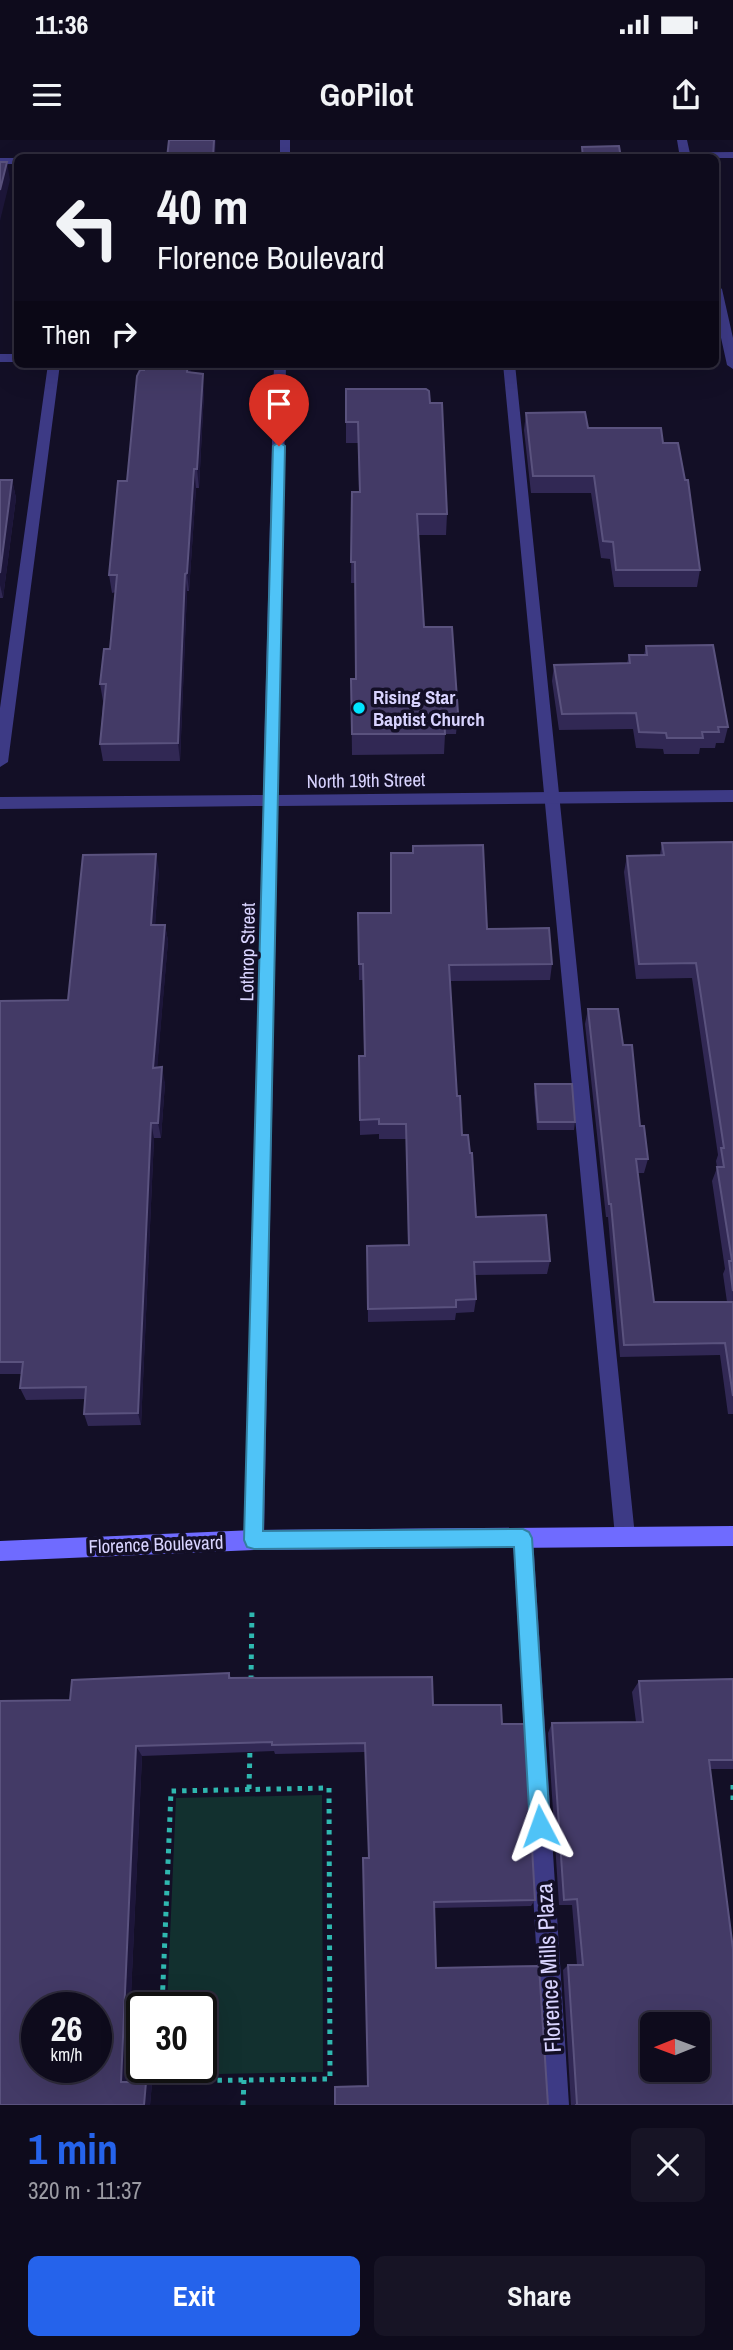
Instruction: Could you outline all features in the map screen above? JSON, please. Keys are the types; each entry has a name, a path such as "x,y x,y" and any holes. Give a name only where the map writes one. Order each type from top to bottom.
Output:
{"street":[{"path":"719,301 733,365"},
{"path":"0,762 53,368"},
{"name":"Lothrop Street","path":"254,1540 280,368"},
{"path":"509,368 625,1536"},
{"name":"North 19th Street","path":"0,803 733,796"},
{"name":"Florence Boulevard","path":"0,1551 254,1540 733,1536"},
{"name":"Florence Mills Plaza","path":"523,1538 556,2105"}],"path":[{"path":"251,1691 252,1608"},
{"path":"249,1789 250,1733"},
{"path":"733,1785 733,1803"},
{"path":"163,1992 171,1791 329,1788 330,2079 217,2080"},
{"path":"243,2105 244,2080"}],"green space":[{"path":"322,1795 323,2072 217,2074 217,1992 168,1992 176,1798"}],"building":[{"path":"169,140 214,140 213,154 167,154"},
{"path":"619,146 620,154 583,154 582,147"},
{"path":"0,162 7,162 0,190"},
{"path":"188,368 187,372 203,374 197,469 194,469 185,574 178,743 100,744 106,684 100,684 104,649 110,649 117,575 109,575 118,481 127,481 137,376 140,370"},
{"path":"346,389 426,389 429,391 430,403 442,403 447,514 417,514 424,627 452,627 458,713 444,714 445,734 352,734 351,679 356,679 355,562 351,562 352,492 360,492 358,422 346,422"},
{"path":"585,412 588,428 661,428 663,443 678,443 685,480 688,480 700,570 616,570 613,542 603,541 594,476 533,476 526,413"},
{"path":"0,480 12,480 0,573"},
{"path":"713,645 728,727 718,727 719,732 702,732 703,738 667,738 666,733 639,732 636,713 562,714 554,665 630,663 629,655 647,655 646,646"},
{"path":"733,842 733,1291 729,1261 732,1261 717,1167 724,1167 721,1148 724,1148 696,963 639,964 627,856 664,855 662,843"},
{"path":"483,845 487,929 549,928 552,964 449,965 462,1135 468,1135 472,1153 476,1217 546,1215 550,1261 474,1262 476,1299 456,1300 456,1307 368,1309 367,1246 409,1245 406,1124 379,1124 379,1119 360,1120 359,1056 365,1056 363,964 359,964 358,913 391,913 391,853 413,853 413,846"},
{"path":"156,854 151,925 165,925 153,1068 162,1067 158,1123 151,1123 138,1413 84,1414 86,1387 20,1388 23,1362 0,1362 0,1001 68,1000 83,855"},
{"path":"588,1009 618,1009 623,1045 632,1045 640,1126 644,1126 648,1159 636,1159 654,1302 733,1302 733,1396 725,1343 624,1345"},
{"path":"535,1084 572,1084 575,1122 538,1122"},
{"path":"229,1673 229,1678 432,1677 433,1705 501,1705 502,1724 525,1724 535,1900 434,1902 436,1968 539,1966 548,2105 335,2105 335,2087 368,2086 363,1858 369,1858 365,1743 272,1745 272,1742 136,1746 121,2082 146,2083 144,2105 0,2105 0,1701 70,1700 72,1680"},
{"path":"733,1679 733,1760 709,1760 733,1949 733,2105 576,2105 568,1965 583,1965 577,1899 564,1900 552,1723 643,1722 639,1681"}],"place":[{"name":"Rising Star Baptist Church","path":"359,708"}],"route":[{"path":"279,446 254,1540 523,1538 540,1826"}]}
